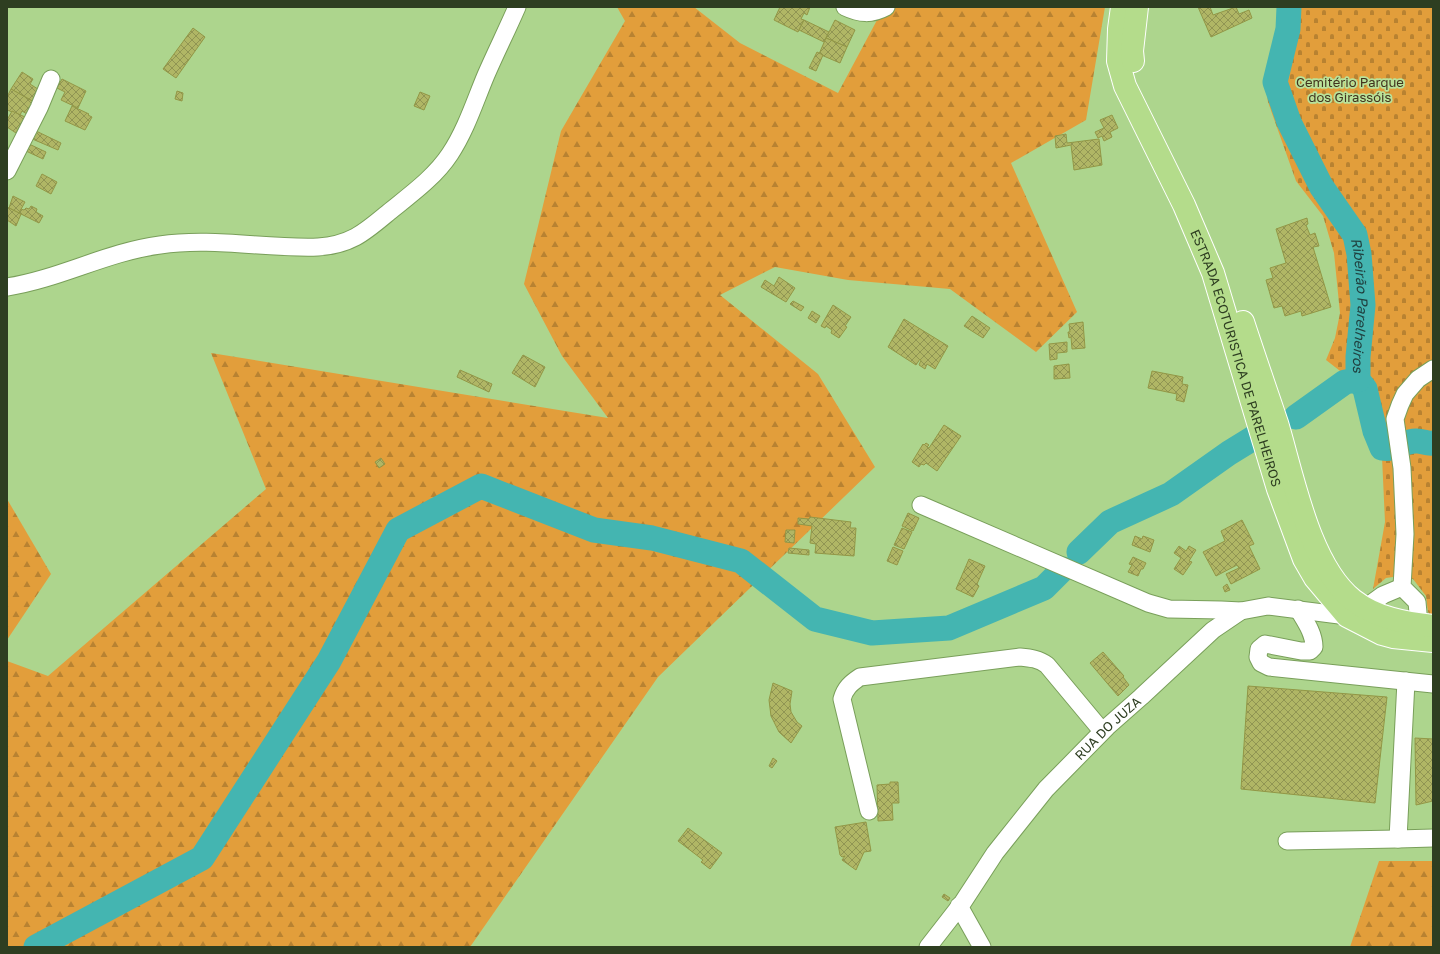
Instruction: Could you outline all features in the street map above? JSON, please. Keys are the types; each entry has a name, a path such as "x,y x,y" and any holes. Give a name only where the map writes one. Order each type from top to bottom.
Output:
{"main road":[{"name":"ESTRADA ECOTURISTICA DE PARELHEIROS","path":"1122,7 1118,29 1118,61 1125,86 1184,205 1212,273 1278,489 1304,559 1315,578 1356,612 1396,620 1426,633"},
{"name":"ESTRADA ECOTURISTICA DE PARELHEIROS","path":"1137,7 1132,51 1134,71 1207,226 1228,280 1277,423 1302,510 1313,541 1341,588 1353,599 1356,612"}],"street":[{"path":"7,287 44,278 109,256 161,244 206,242 318,247 348,242 362,234 399,204 439,168 450,154 467,121 493,58 517,7"},
{"path":"845,7 855,12 866,13 877,12 886,7"},
{"path":"7,171 39,108 51,79"},
{"path":"1426,633 1417,602 1402,587 1405,534 1402,468 1395,419 1405,394 1418,379 1433,369"},
{"path":"921,504 1148,603 1169,608 1241,612"},
{"path":"1356,612 1383,595 1402,587"},
{"name":"RUA DO JUZA","path":"928,947 959,906 991,858 1020,820 1054,781 1102,731 1213,630 1241,612 1268,606 1356,612"},
{"path":"1298,609 1310,630 1314,641 1314,647 1310,651 1301,651 1265,644 1259,649 1258,657 1261,663 1268,667 1433,684"},
{"path":"869,811 842,699 844,691 851,683 860,677 1020,657 1040,660 1047,665 1102,731"},
{"path":"1398,839 1406,681"},
{"path":"1287,842 1433,838"},
{"path":"959,906 982,947"}],"green space":[{"path":"617,7 694,7 740,43 838,93 884,7 1105,7 1086,120 1011,163 1077,312 1036,352 950,289 848,280 775,267 720,295 818,374 875,467 658,677 470,947 7,947 7,661 48,676 266,489 211,353 608,418 562,356 524,284 561,131 625,21"},
{"name":"Cemitério Parque dos Girassóis","path":"1277,7 1433,7 1433,615 1430,615 1428,612 1426,596 1413,579 1400,576 1386,578 1373,589 1385,522 1382,457 1380,453 1372,446 1369,439 1365,425 1363,406 1353,381 1326,360 1335,338 1340,313 1334,253 1323,216 1296,181 1268,102 1265,75 1280,41"},
{"path":"7,499 51,574 7,640"},
{"path":"1379,861 1433,861 1433,947 1350,947"}],"building":[{"path":"780,7 810,7 807,15 804,13 801,19 804,20 798,32 774,20"},
{"path":"1198,7 1210,7 1213,15 1236,7 1239,14 1249,10 1252,18 1211,37"},
{"path":"804,20 829,32 824,42 799,30"},
{"path":"835,20 855,30 847,47 826,38"},
{"path":"193,28 205,37 176,78 163,69"},
{"path":"826,38 847,47 840,63 819,54"},
{"path":"817,52 823,55 816,71 809,68"},
{"path":"22,72 33,79 30,84 41,91 34,102 11,89"},
{"path":"62,79 86,91 78,108 61,100 65,92 57,88"},
{"path":"11,89 34,102 27,114 22,111 20,115 7,110 7,97"},
{"path":"177,91 183,93 182,101 175,99"},
{"path":"420,92 430,96 424,110 414,106"},
{"path":"72,106 92,117 85,130 65,121"},
{"path":"12,111 25,117 16,133 7,127 7,120"},
{"path":"1112,115 1118,128 1110,132 1112,137 1104,141 1102,136 1098,138 1095,132 1104,128 1100,120"},
{"path":"34,130 61,143 58,150 30,138"},
{"path":"1066,134 1067,143 1099,139 1102,165 1074,170 1071,145 1056,148 1055,136"},
{"path":"29,144 46,152 43,159 26,151"},
{"path":"42,174 57,182 51,194 36,186"},
{"path":"13,196 25,202 19,213 9,208"},
{"path":"31,206 37,209 36,212 43,216 39,223 19,213 21,209 29,209"},
{"path":"7,207 21,214 16,226 7,220"},
{"path":"1307,218 1308,224 1306,225 1310,235 1315,233 1319,246 1313,247 1331,307 1302,316 1301,311 1285,316 1282,306 1274,308 1266,280 1273,278 1270,268 1286,263 1276,229"},
{"path":"779,277 795,288 786,302 761,287 765,280 774,286"},
{"path":"793,301 804,307 801,311 790,304"},
{"path":"833,305 851,317 845,326 847,327 839,338 831,333 832,330 826,326 825,328 821,326"},
{"path":"812,311 820,316 816,323 808,318"},
{"path":"972,316 990,328 983,338 964,326"},
{"path":"904,319 948,346 935,369 927,364 925,369 919,365 920,359 916,365 888,347"},
{"path":"1083,322 1085,348 1072,349 1071,337 1069,338 1068,332 1070,332 1069,324"},
{"path":"1067,342 1067,352 1057,353 1057,359 1050,360 1049,344"},
{"path":"523,355 545,367 535,387 512,373"},
{"path":"1069,364 1070,378 1054,379 1054,366"},
{"path":"460,370 492,384 489,392 457,377"},
{"path":"1152,371 1183,377 1182,384 1188,385 1184,402 1176,400 1177,394 1148,388"},
{"path":"944,425 961,436 937,471 926,463 924,465 921,464 919,467 912,462 923,444 924,445 926,443 929,445 927,447 929,448"},
{"path":"381,458 385,464 379,468 375,462"},
{"path":"908,513 919,518 913,531 902,526"},
{"path":"810,517 851,522 850,528 856,528 854,556 815,553 816,544 810,543 812,526 798,524 798,518 809,519"},
{"path":"1242,520 1254,544 1249,546 1260,569 1231,584 1226,574 1239,568 1237,565 1216,576 1203,552 1225,541 1221,531"},
{"path":"902,528 912,532 904,549 894,545"},
{"path":"786,530 795,530 794,543 785,542"},
{"path":"1135,536 1142,539 1143,536 1154,540 1150,552 1132,545"},
{"path":"1179,546 1186,551 1189,546 1196,550 1189,561 1192,562 1183,575 1174,569 1181,558 1174,553"},
{"path":"893,547 903,551 897,565 887,561"},
{"path":"789,548 809,550 809,555 788,553"},
{"path":"1133,557 1146,563 1138,576 1128,572 1132,565 1129,564"},
{"path":"969,559 985,566 977,584 979,586 973,597 956,589"},
{"path":"1227,584 1230,590 1225,592 1223,587"},
{"path":"1103,652 1124,676 1123,677 1129,685 1118,696 1090,663"},
{"path":"773,683 792,691 790,704 791,712 797,722 802,726 791,743 779,732 771,716 769,700"},
{"path":"1248,686 1387,697 1375,803 1241,789"},
{"path":"1415,738 1433,739 1433,801 1416,805"},
{"path":"773,758 777,761 772,768 769,766"},
{"path":"890,782 898,782 899,803 892,803 893,820 878,821 877,785 890,784"},
{"path":"866,822 871,851 864,852 856,870 842,860 845,856 842,857 840,855 835,827"},
{"path":"688,828 722,853 710,869 701,862 703,860 678,841"},
{"path":"944,894 950,898 948,901 942,897"}],"waterway":[{"name":"Ribeirão Parelheiros","path":"1289,7 1288,29 1275,82 1289,122 1321,186 1355,235 1359,254 1363,305 1358,357 1358,380 1365,389 1375,431 1382,448 1392,448 1412,441 1433,443"},
{"path":"1296,417 1345,382 1358,380"},
{"path":"1079,552 1110,522 1171,494 1229,453 1255,437"},
{"path":"36,947 202,858 329,661 398,530 481,486 594,530 652,538 741,561 815,619 872,633 949,628 1044,588 1063,569"}]}
